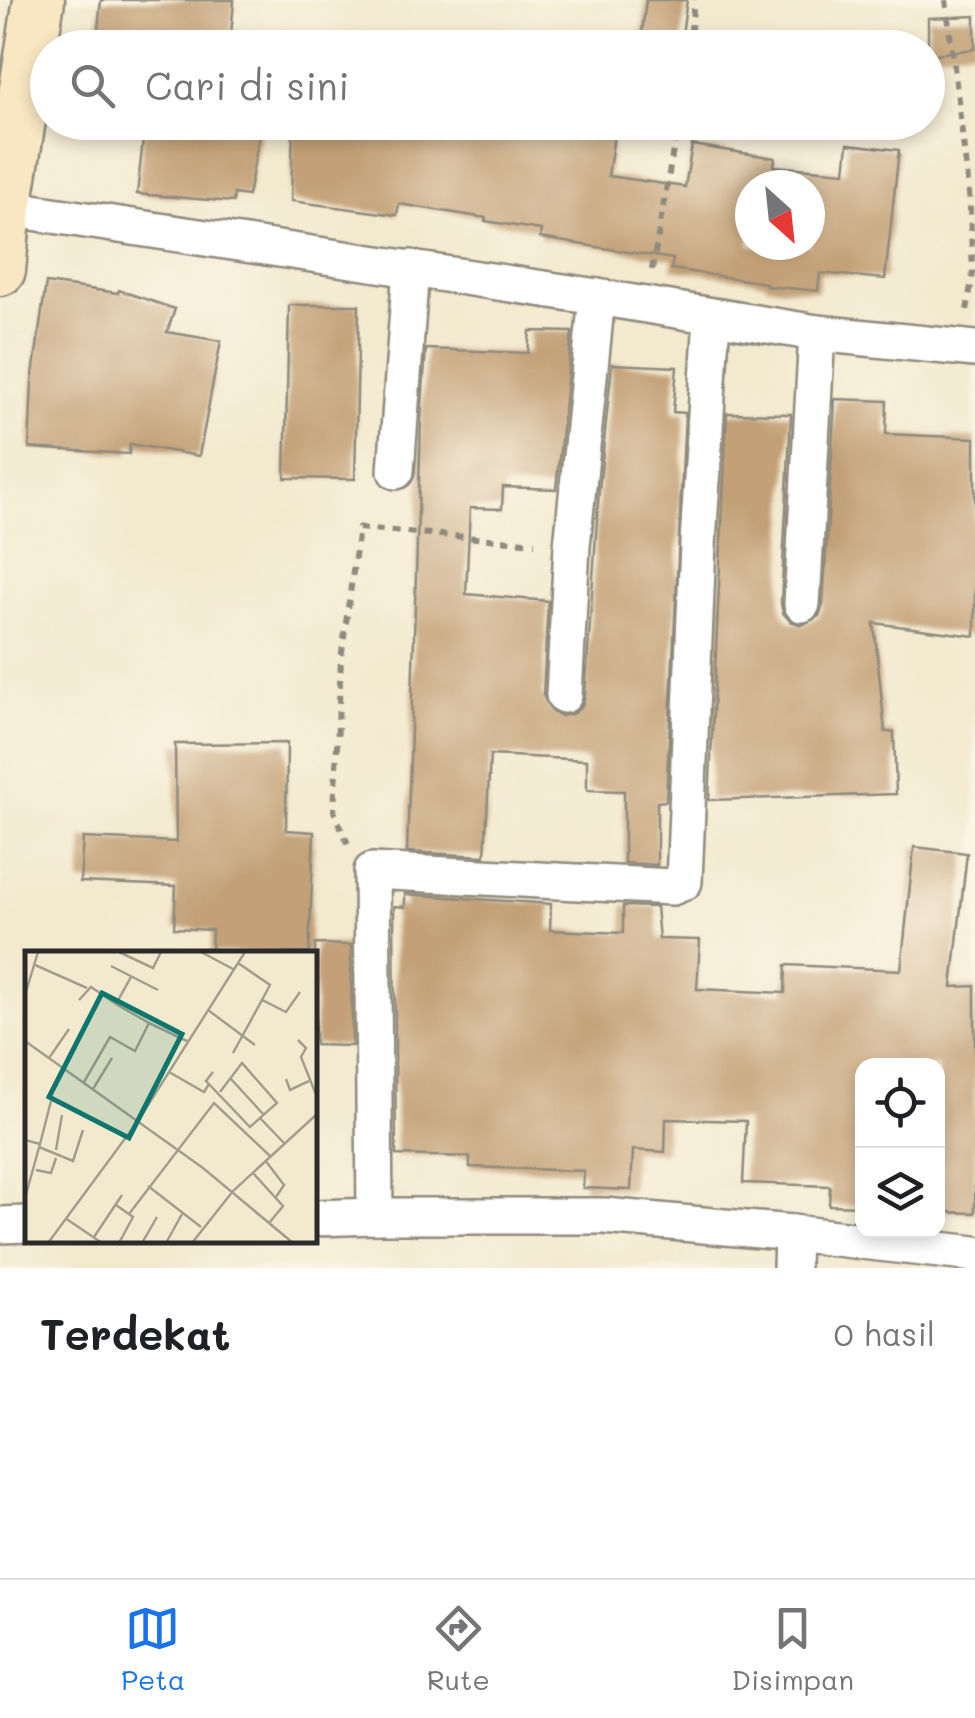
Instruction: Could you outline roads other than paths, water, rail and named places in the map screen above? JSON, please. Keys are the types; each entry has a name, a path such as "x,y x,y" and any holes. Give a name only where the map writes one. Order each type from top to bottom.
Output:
{"street":[{"path":"35,30 40,0"},
{"path":"0,270 3,207 30,56"},
{"path":"3,207 817,334 968,348"},
{"path":"396,471 411,268"},
{"path":"564,695 572,546 597,297"},
{"path":"376,1216 372,870 672,887 684,882 712,318"},
{"path":"802,604 817,334"},
{"path":"318,1218 604,1216 792,1232 975,1254"},
{"path":"0,1225 25,1224"},
{"path":"791,1268 792,1232"}]}
